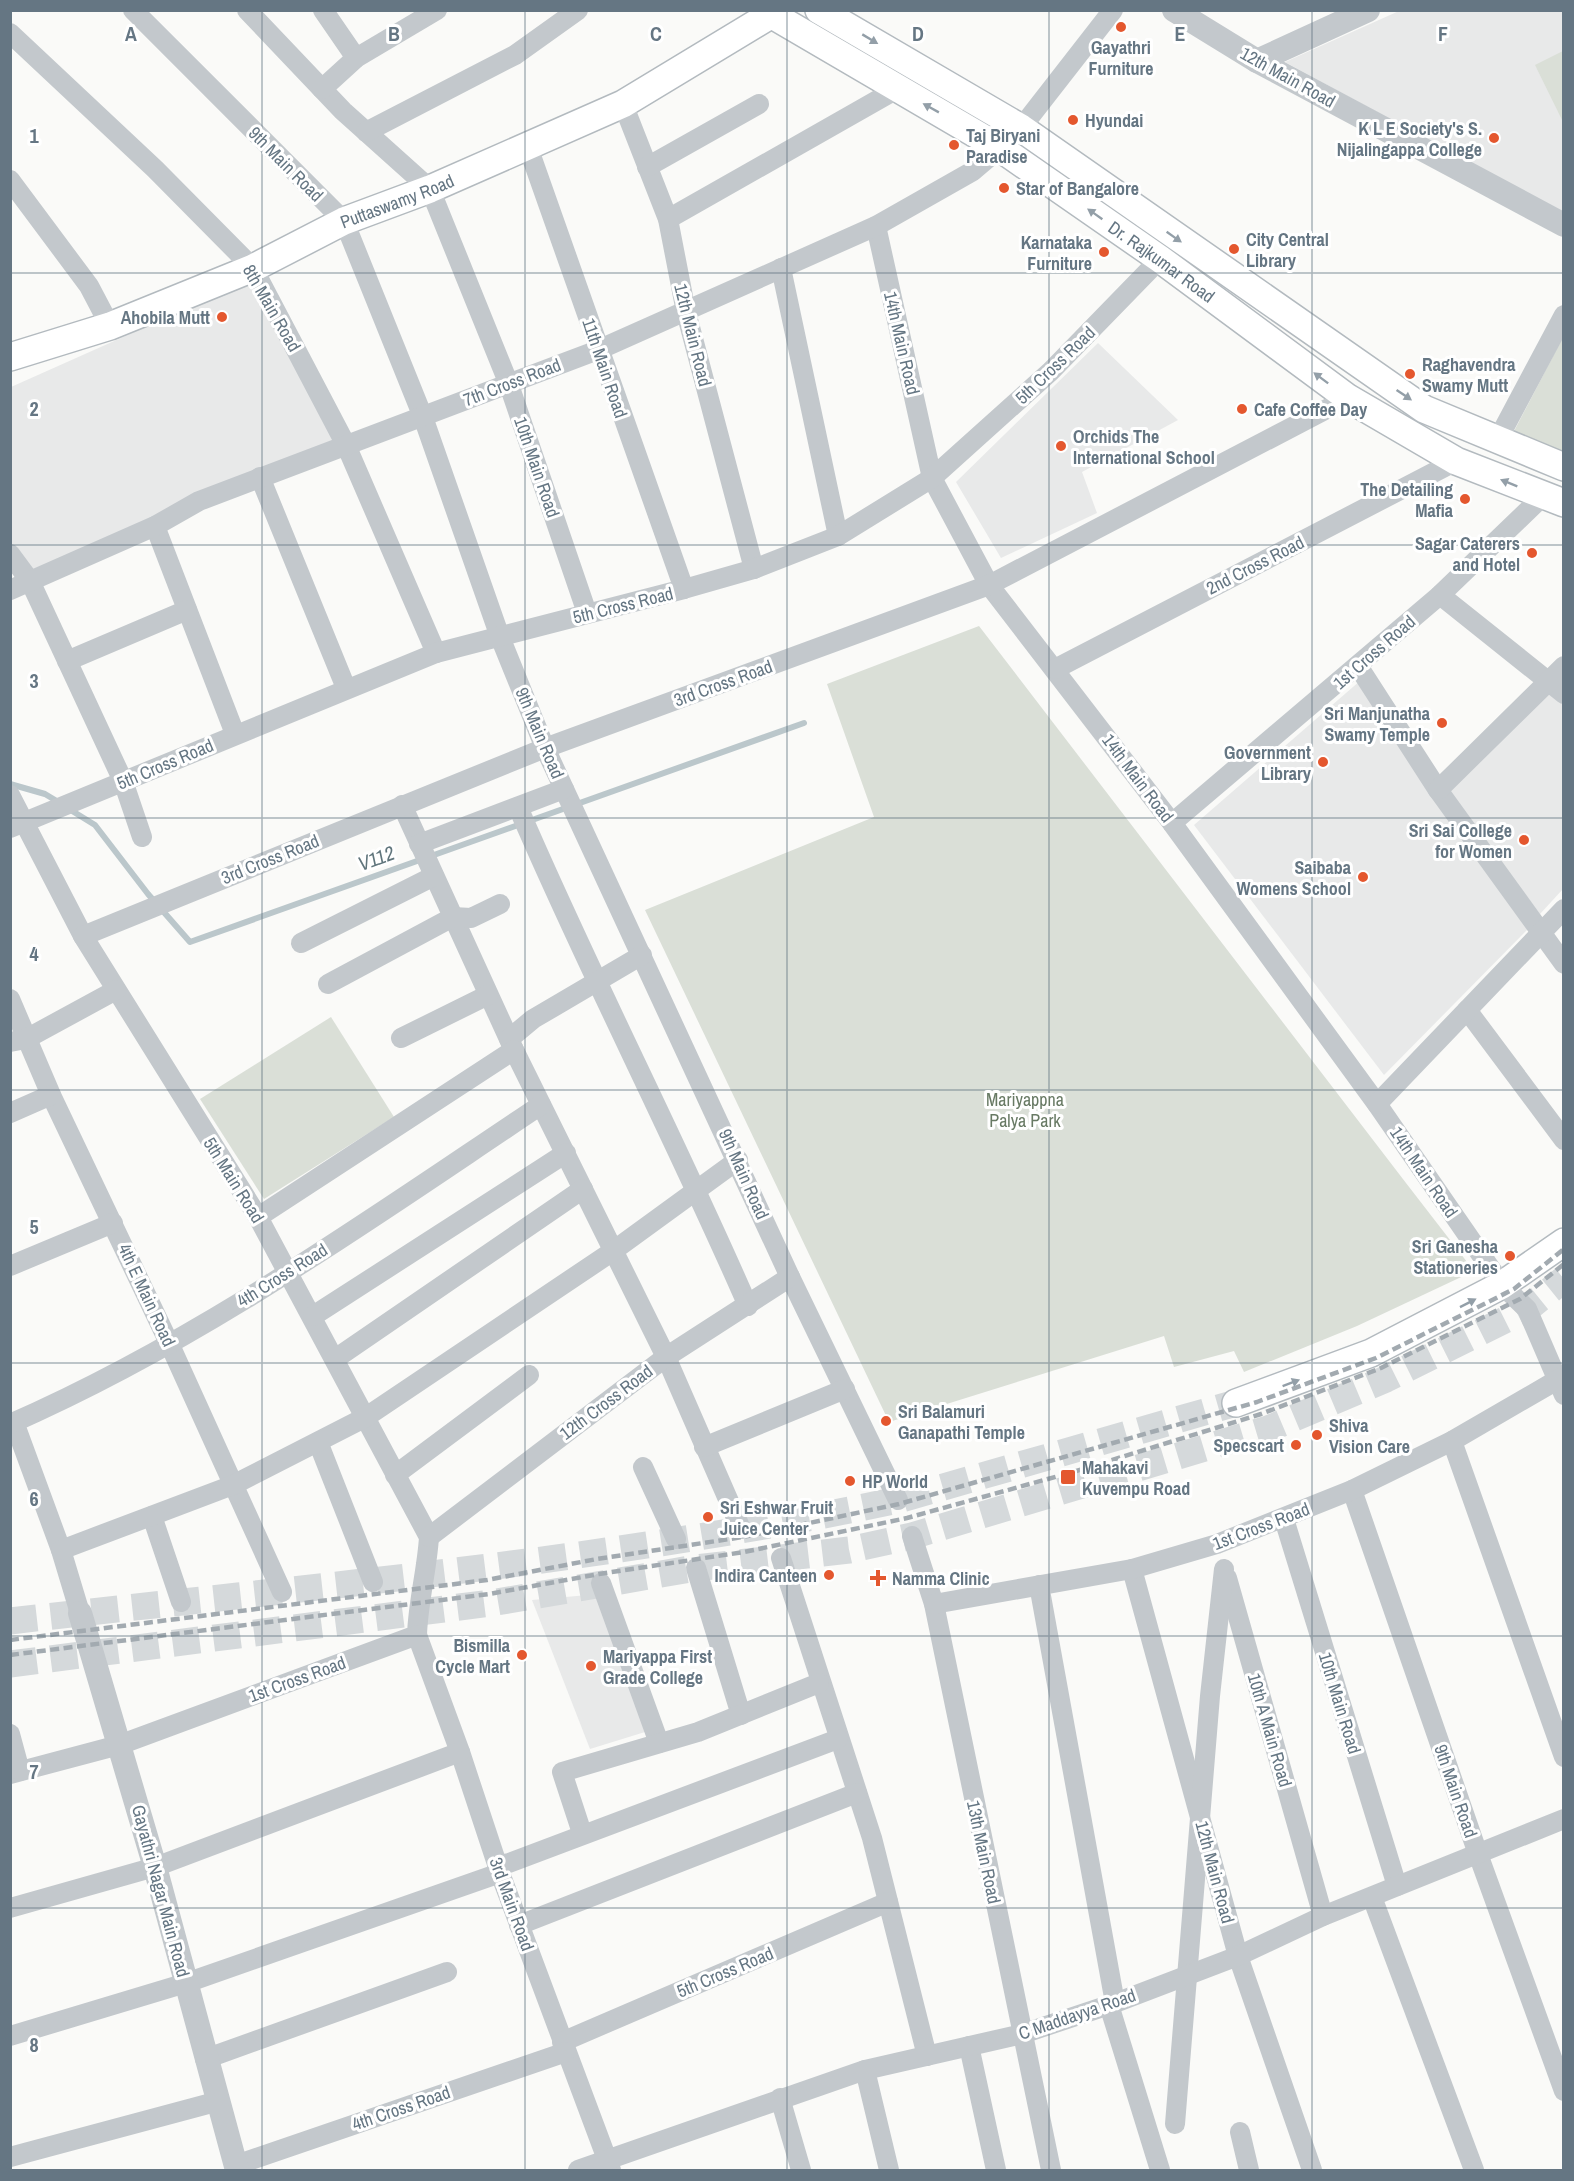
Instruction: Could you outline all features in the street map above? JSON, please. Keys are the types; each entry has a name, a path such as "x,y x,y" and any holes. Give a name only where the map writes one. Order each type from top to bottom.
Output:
{"main road":[{"name":"Puttaswamy Road","path":"12,355 110,326 253,268 344,221 430,189 623,104 768,12"},
{"name":"Dr. Rajkumar Road","path":"768,12 1000,148 1160,259 1348,398 1456,461 1553,500"},
{"name":"Dr. Rajkumar Road","path":"825,12 1021,128 1424,409 1563,467"},
{"path":"1236,1403 1371,1353 1502,1286 1563,1242"}],"street":[{"name":"9th Main Road","path":"133,10 344,221 423,417 500,638 545,748 738,1160 790,1278 898,1500"},
{"path":"247,10 366,132 430,189"},
{"path":"323,10 356,58"},
{"path":"322,88 356,58 437,10"},
{"path":"366,132 514,55 578,10"},
{"path":"1000,148 1021,128 1113,10"},
{"name":"12th Main Road","path":"1174,10 1257,61 1563,225"},
{"path":"1257,61 1368,10"},
{"name":"8th Main Road","path":"11,33 155,169 253,268 346,445 436,653"},
{"path":"668,219 897,89"},
{"name":"12th Main Road","path":"623,104 668,219 686,312 754,569"},
{"path":"647,167 759,104"},
{"name":"11th Main Road","path":"528,147 684,590"},
{"name":"7th Cross Road","path":"10,590 155,526 199,501 423,417 508,382 598,350 686,312 876,226 974,171 1000,148"},
{"path":"10,180 89,286 110,326"},
{"name":"10th Main Road","path":"430,189 508,382 587,613"},
{"name":"14th Main Road","path":"876,226 932,478 989,585 1172,822 1377,1104 1502,1286 1527,1309 1562,1383"},
{"name":"5th Cross Road","path":"19,826 235,734 436,653 684,590 754,569 838,536 932,478 1051,371 1160,259"},
{"path":"781,268 838,536"},
{"path":"1498,439 1563,315"},
{"name":"3rd Cross Road","path":"83,936 545,748 989,585 1348,398"},
{"name":"2nd Cross Road","path":"1055,669 1456,461"},
{"path":"260,477 346,688"},
{"name":"1st Cross Road","path":"1172,822 1553,500"},
{"path":"155,526 235,734"},
{"path":"10,554 30,581 123,781 142,837"},
{"path":"1440,595 1556,688"},
{"path":"67,661 187,610"},
{"path":"1358,666 1438,790 1563,964"},
{"path":"1438,790 1556,688 1563,666"},
{"name":"5th Main Road","path":"10,795 19,826 83,936 258,1217 313,1316 394,1475 429,1536"},
{"path":"301,943 426,859 523,817 569,800"},
{"path":"402,805 511,1045 666,1357 741,1529"},
{"path":"523,817 597,982 698,1190 748,1306"},
{"path":"327,984 453,917 471,918 500,904"},
{"path":"1377,1104 1563,909"},
{"path":"258,1217 511,1045 533,1018 642,955"},
{"path":"18,1041 116,990"},
{"path":"401,1038 488,995"},
{"name":"4th E Main Road","path":"10,999 18,1041 51,1095 113,1223 282,1592"},
{"path":"1467,1010 1563,1140"},
{"path":"10,1113 51,1095"},
{"name":"4th Cross Road","path":"13,1423 170,1345 288,1272 542,1105"},
{"path":"313,1316 566,1153"},
{"path":"61,1550 233,1485 366,1417 613,1251 738,1160"},
{"path":"335,1359 583,1189"},
{"path":"10,1266 113,1223"},
{"name":"12th Cross Road","path":"429,1536 666,1357 790,1278"},
{"path":"394,1475 529,1375"},
{"name":"1st Cross Road","path":"933,1604 1132,1569 1217,1544 1352,1490 1562,1383"},
{"path":"704,1447 845,1389"},
{"path":"13,1423 61,1550 80,1613"},
{"path":"1452,1441 1563,1757"},
{"path":"318,1442 373,1582"},
{"path":"643,1467 676,1539"},
{"name":"9th Main Road","path":"1352,1490 1563,2091"},
{"path":"152,1516 181,1602"},
{"name":"10th Main Road","path":"1284,1519 1397,1886"},
{"path":"417,1635 429,1536"},
{"name":"13th Main Road","path":"912,1536 933,1604 1051,2170"},
{"name":"10th A Main Road","path":"1217,1544 1323,1916"},
{"path":"781,1558 819,1683 857,1793 888,1902 927,2056"},
{"path":"696,1568 741,1714"},
{"name":"12th Main Road","path":"1132,1569 1238,1956 1312,2170"},
{"path":"1175,2124 1200,1818 1224,1569"},
{"path":"601,1582 659,1743"},
{"path":"1039,1585 1112,2004 1160,2170"},
{"name":"Gayathri Nagar Main Road","path":"80,1613 155,1867 236,2168"},
{"name":"1st Cross Road","path":"15,1773 119,1745 417,1635"},
{"name":"3rd Main Road","path":"417,1635 519,1925 609,2165"},
{"path":"582,1833 562,1772 659,1743 819,1683"},
{"path":"10,1734 15,1773"},
{"path":"10,2036 186,1983 499,1869 582,1833 838,1739"},
{"path":"10,1908 155,1867 460,1752"},
{"path":"519,1925 857,1793"},
{"name":"C Maddayya Road","path":"578,2170 609,2165 780,2098 865,2070 1022,2034 1112,2004 1188,1973 1238,1956 1323,1916 1563,1819"},
{"path":"1372,1897 1474,2170"},
{"name":"5th Cross Road","path":"564,2047 888,1902"},
{"path":"205,2059 447,1972"},
{"path":"969,2046 996,2170"},
{"name":"4th Cross Road","path":"236,2168 564,2047"},
{"path":"865,2070 889,2170"},
{"path":"780,2098 801,2170"},
{"path":"10,2157 219,2101"},
{"path":"1240,2132 1249,2170"}],"shaded area":[{"name":"K L E Society's S. Nijalingappa College","path":"1399,11 1563,11 1563,213 1285,62"},
{"path":"251,280 336,443 33,576 11,546 11,387"},
{"name":"Orchids The International School","path":"1098,343 1178,420 1082,472 1097,513 1001,558 956,482"},
{"name":"Saibaba Womens School","path":"1361,680 1528,929 1384,1075 1194,825"},
{"name":"Sri Sai College for Women","path":"1550,688 1563,700 1563,889 1540,914 1447,791"},
{"name":"Mariyappa First Grade College","path":"599,1594 645,1732 590,1749 532,1600"}],"green space":[{"path":"1563,51 1563,122 1535,65"},
{"path":"1563,337 1563,457 1512,435"},
{"name":"Mariyappna Palya Park","path":"979,626 1474,1271 1357,1326 1244,1372 1234,1351 1174,1367 1164,1336 889,1422 645,910 874,817 827,684"},
{"path":"331,1017 394,1117 264,1199 200,1099"}],"waterway":[{"name":"V112","path":"69,809 95,825 148,894 190,942 804,723"},
{"name":"V112","path":"10,784 45,794 60,803"}],"tunnel":[{"path":"10,1664 491,1603 696,1568 849,1550 912,1536 1268,1429 1386,1379 1527,1309 1564,1279"},
{"path":"10,1621 567,1557 788,1522 898,1500 1236,1403"}],"railway":[{"path":"10,1640 487,1580 597,1559 743,1537 899,1504 1257,1402 1376,1358 1514,1289 1564,1249"},
{"path":"10,1655 489,1594 599,1574 744,1552 907,1518 1073,1472 1261,1414 1381,1368 1520,1299 1564,1264"}],"place":[{"name":"Gayathri Furniture","path":"1121,27"},
{"name":"Hyundai","path":"1073,120"},
{"name":"K L E Society's S. Nijalingappa College","path":"1494,138"},
{"name":"Taj Biryani Paradise","path":"954,145"},
{"name":"Star of Bangalore","path":"1004,188"},
{"name":"City Central Library","path":"1234,249"},
{"name":"Karnataka Furniture","path":"1104,252"},
{"name":"Ahobila Mutt","path":"222,317"},
{"name":"Raghavendra Swamy Mutt","path":"1410,374"},
{"name":"Cafe Coffee Day","path":"1242,409"},
{"name":"Orchids The International School","path":"1061,446"},
{"name":"The Detailing Mafia","path":"1465,499"},
{"name":"Sagar Caterers and Hotel","path":"1532,553"},
{"name":"Sri Manjunatha Swamy Temple","path":"1442,723"},
{"name":"Government Library","path":"1323,762"},
{"name":"Sri Sai College for Women","path":"1524,840"},
{"name":"Saibaba Womens School","path":"1363,877"},
{"name":"Sri Ganesha Stationeries","path":"1510,1256"},
{"name":"Sri Balamuri Ganapathi Temple","path":"886,1421"},
{"name":"Shiva Vision Care","path":"1317,1435"},
{"name":"Specscart","path":"1296,1445"},
{"name":"Mahakavi Kuvempu Road","path":"1068,1477"},
{"name":"HP World","path":"850,1481"},
{"name":"Sri Eshwar Fruit Juice Center","path":"708,1517"},
{"name":"Indira Canteen","path":"829,1575"},
{"name":"Namma Clinic","path":"878,1578"},
{"name":"Bismilla Cycle Mart","path":"522,1655"},
{"name":"Mariyappa First Grade College","path":"591,1666"}]}
